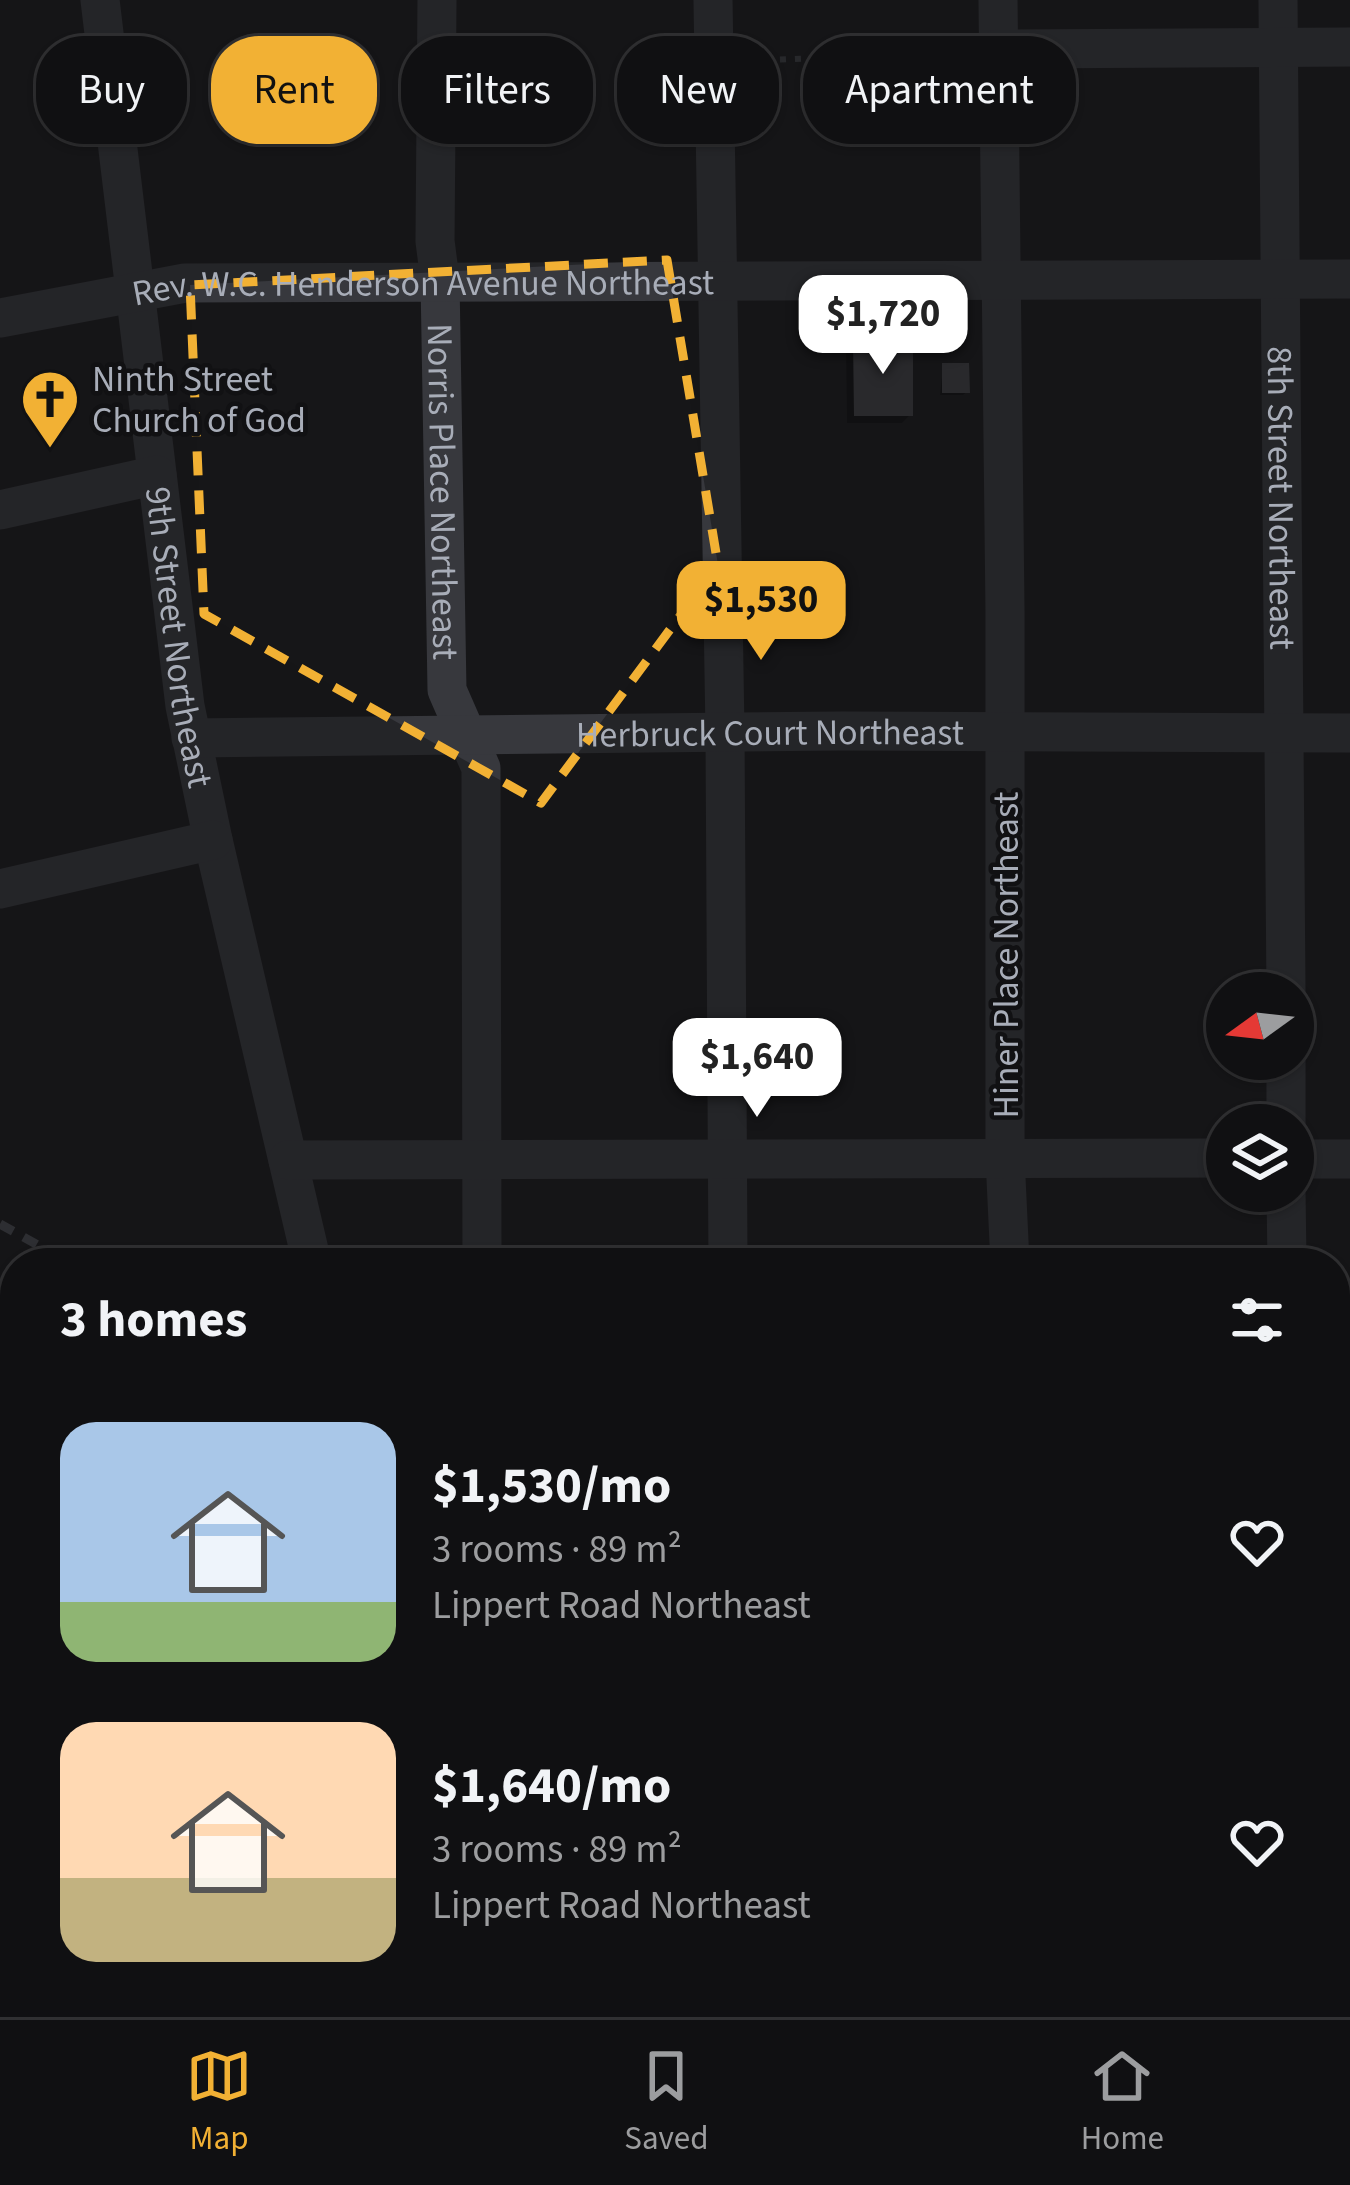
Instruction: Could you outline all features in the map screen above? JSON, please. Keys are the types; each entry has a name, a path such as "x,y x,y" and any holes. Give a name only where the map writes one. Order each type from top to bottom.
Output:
{"street":[{"name":"9th Street Northeast","path":"100,0 191,738 309,1248"},
{"name":"Norris Place Northeast","path":"437,0 435,241 440,280 446,690 481,768 482,1248"},
{"path":"712,0 713,36"},
{"name":"Hiner Place Northeast","path":"998,0 998,36"},
{"name":"8th Street Northeast","path":"1278,0 1286,972"},
{"path":"1076,48 1350,47"},
{"path":"714,144 728,1248"},
{"name":"Hiner Place Northeast","path":"1000,144 1009,1248"},
{"name":"Rev. W.C. Henderson Avenue Northeast","path":"0,318 184,283 1350,278"},
{"path":"0,510 157,475"},
{"name":"Herbruck Court Northeast","path":"191,738 725,732 1350,733"},
{"path":"0,889 212,840"},
{"path":"288,1160 1206,1158"},
{"path":"1314,1159 1350,1159"},
{"path":"1286,1212 1287,1248"}],"highlighted area":[{"path":"667,260 718,565 541,803 204,614 190,285"}],"building":[{"path":"853,339 913,339 913,416 854,416"},
{"path":"942,363 969,363 970,393 942,393"}],"railway":[{"path":"0,1224 43,1248"}],"place":[{"name":"Ninth Street Church of God","path":"50,450"}]}
